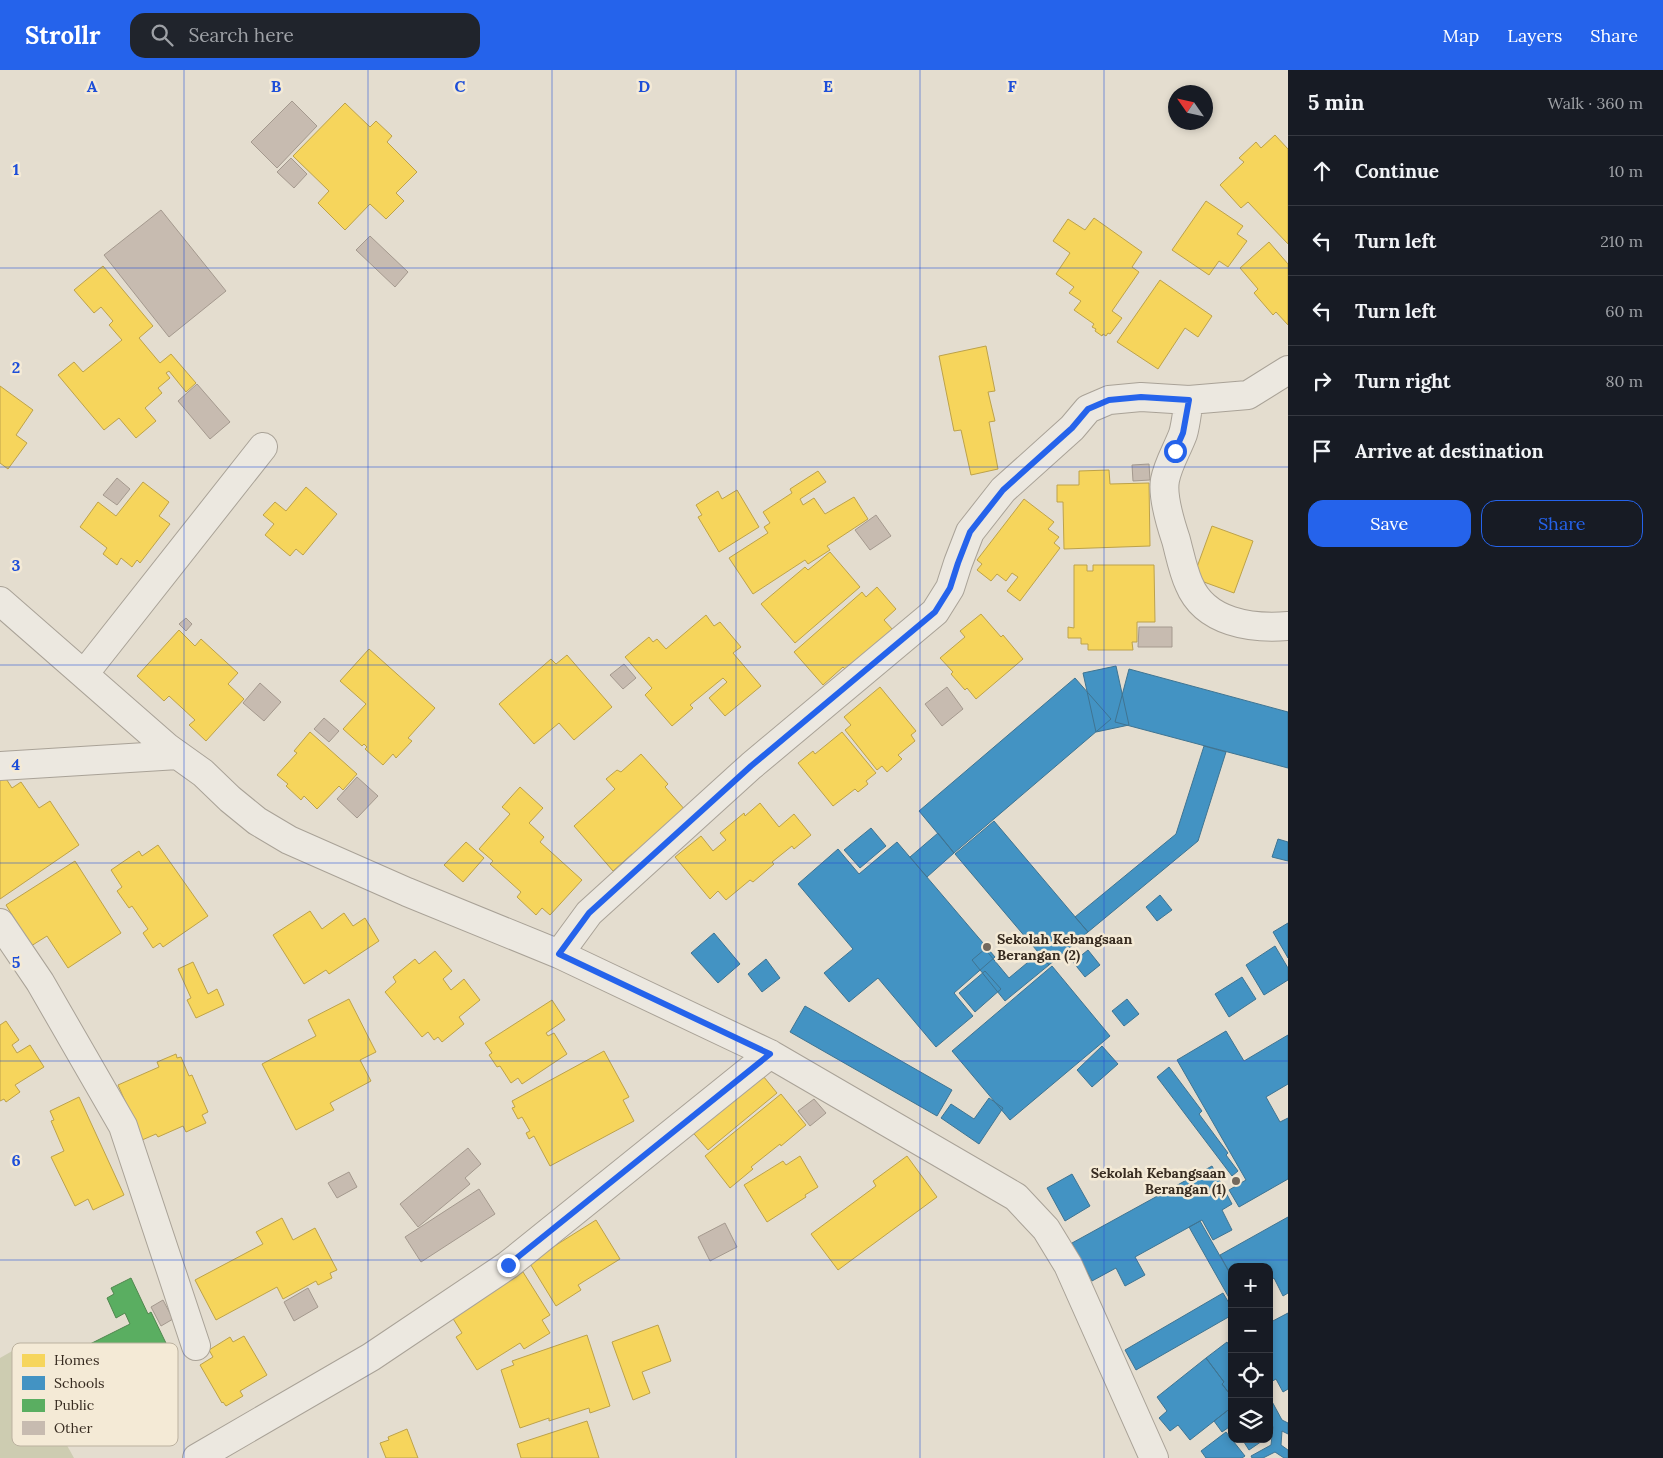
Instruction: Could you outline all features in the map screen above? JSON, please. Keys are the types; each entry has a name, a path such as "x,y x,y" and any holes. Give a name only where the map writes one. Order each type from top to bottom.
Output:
{"street":[{"path":"559,954 596,906 751,766 935,612 950,588 970,532 1003,490 1072,428 1088,409 1109,400 1141,397 1189,400 1248,395 1288,370"},
{"path":"1189,400 1183,433 1164,482 1168,516 1189,586 1202,604 1222,618 1246,625 1288,626"},
{"path":"84,674 263,446"},
{"path":"0,601 178,755 203,773 230,799 258,821 289,840 407,892 559,954 770,1054 1016,1197 1046,1229 1068,1265 1154,1458"},
{"path":"0,766 178,755"},
{"path":"0,923 40,982 124,1126 196,1346"},
{"path":"197,1458 371,1357 508,1265 770,1054"}],"green space":[{"path":"12,1351 12,1446 67,1446 74,1458 0,1458 0,1358"}],"building: Homes":[{"path":"345,103 370,127 376,121 392,136 387,142 417,172 396,193 404,201 386,219 370,204 345,230 318,203 329,191 293,156"},
{"path":"1275,135 1288,149 1288,244 1248,202 1241,208 1220,185 1244,162 1239,158 1256,142 1261,148"},
{"path":"1206,201 1243,226 1237,234 1247,241 1228,267 1219,261 1209,275 1172,250"},
{"path":"1094,218 1142,252 1132,267 1139,272 1112,311 1122,318 1110,334 1108,333 1106,336 1103,334 1102,336 1095,331 1096,329 1092,327 1094,324 1074,310 1081,301 1069,293 1074,287 1056,274 1070,253 1053,241 1068,219 1085,230"},
{"path":"1269,242 1288,264 1288,325 1276,312 1273,315 1254,293 1258,289 1240,268"},
{"path":"103,266 153,326 139,338 160,363 171,354 196,383 186,392 169,371 166,373 170,378 158,388 162,393 145,408 156,421 136,438 119,418 104,430 58,375 74,362 83,372 122,340 109,325 113,321 101,307 94,313 74,290"},
{"path":"1160,280 1212,316 1198,337 1185,328 1158,369 1117,342"},
{"path":"986,346 995,391 988,392 995,421 989,422 998,469 971,475 961,430 954,431 939,356"},
{"path":"0,386 33,410 16,435 27,443 8,469 0,463"},
{"path":"1109,470 1110,484 1149,483 1150,546 1064,549 1063,502 1057,502 1057,485 1079,485 1079,471"},
{"path":"818,471 826,482 800,499 803,505 814,498 825,514 854,497 868,519 827,546 830,550 808,564 805,560 753,594 729,558 768,533 764,527 770,523 763,512 792,493 790,489"},
{"path":"143,482 169,502 159,516 170,524 140,563 137,560 132,567 121,558 117,565 103,554 107,548 80,527 98,502 116,516"},
{"path":"306,487 337,514 303,555 296,549 290,556 265,535 274,524 263,515 275,502 286,511"},
{"path":"737,490 759,527 719,552 698,517 702,515 696,505 718,491 722,499"},
{"path":"1024,499 1054,522 1048,529 1059,537 1054,543 1060,548 1020,601 1007,591 1018,577 1012,573 1006,581 997,574 991,581 977,570 982,564 977,560"},
{"path":"1212,526 1253,541 1234,593 1193,578"},
{"path":"830,552 860,587 795,643 761,604 805,567 808,570"},
{"path":"1074,565 1087,565 1087,571 1093,571 1093,565 1154,565 1155,622 1137,622 1137,642 1132,642 1133,650 1088,650 1088,644 1081,644 1081,638 1068,638 1068,627 1074,628"},
{"path":"877,587 896,609 884,620 893,630 847,671 843,667 823,685 794,652 862,592 866,597"},
{"path":"981,614 1001,637 1003,635 1023,659 976,699 967,688 965,690 951,674 953,672 940,658 965,637 960,631"},
{"path":"706,615 714,626 720,622 741,647 733,653 761,686 725,716 709,698 727,682 723,678 690,705 693,708 672,726 645,695 652,688 625,657 649,637 653,642 657,639 666,649"},
{"path":"179,630 195,646 201,639 238,673 228,684 244,699 206,741 189,725 195,720 169,696 164,701 137,676"},
{"path":"369,649 435,708 408,738 412,741 396,758 393,754 383,765 365,749 367,747 364,744 362,746 343,729 366,704 340,681"},
{"path":"567,655 612,707 574,740 559,723 534,744 499,704 551,659 556,664"},
{"path":"880,687 916,731 911,735 915,741 898,755 902,759 887,772 882,766 877,770 845,730 851,725 844,717"},
{"path":"310,732 357,774 343,790 339,786 317,809 304,796 301,800 286,786 288,784 277,775 297,753 294,751"},
{"path":"842,732 876,773 866,781 868,784 858,792 855,789 833,806 798,763 813,751 815,754"},
{"path":"641,754 668,784 665,787 686,811 634,856 632,854 613,871 574,826 615,789 606,779 617,770 621,772"},
{"path":"3,774 12,788 21,782 39,808 50,801 79,845 0,899 0,776"},
{"path":"520,787 543,808 529,823 544,837 540,842 582,880 550,915 542,908 536,915 517,897 521,892 490,864 493,861 479,849 510,814 502,807"},
{"path":"760,803 779,827 794,814 811,835 794,849 792,846 772,862 774,864 753,882 750,880 726,900 718,891 710,899 675,857 701,836 713,851 726,840 720,833 744,813 745,816"},
{"path":"466,842 484,858 463,882 444,865"},
{"path":"158,845 208,916 163,947 160,943 153,948 143,933 148,929 132,906 129,908 117,891 122,887 111,870 139,851 142,856"},
{"path":"75,861 121,933 68,968 47,936 31,946 6,905"},
{"path":"310,911 322,929 344,913 353,926 365,918 379,941 329,974 326,970 304,984 273,935"},
{"path":"435,951 452,971 443,979 451,990 464,979 480,1000 459,1017 464,1024 442,1042 438,1037 434,1040 428,1032 422,1037 385,992 396,982 393,977 415,959 419,964"},
{"path":"193,962 208,994 217,989 224,1005 196,1018 187,1000 191,998 178,969"},
{"path":"349,999 376,1052 360,1060 371,1081 330,1103 334,1110 296,1130 262,1064 316,1036 308,1020"},
{"path":"552,1000 565,1020 546,1033 548,1036 554,1033 567,1054 522,1084 518,1078 511,1083 500,1066 497,1067 489,1055 492,1053 485,1043"},
{"path":"6,1021 19,1040 12,1045 17,1053 30,1045 44,1067 15,1085 20,1092 6,1102 4,1099 0,1101 0,1025"},
{"path":"604,1051 629,1097 623,1100 634,1121 550,1166 534,1136 529,1139 526,1133 530,1131 522,1117 518,1119 512,1108 515,1107 512,1101"},
{"path":"176,1054 177,1058 181,1057 189,1076 192,1075 208,1112 202,1115 206,1123 186,1132 183,1126 158,1137 156,1134 142,1140 118,1085 159,1067 157,1062"},
{"path":"759,1071 777,1093 708,1150 689,1128"},
{"path":"781,1094 806,1125 781,1146 780,1144 751,1167 753,1169 730,1188 705,1156"},
{"path":"79,1097 124,1195 93,1210 88,1199 75,1206 51,1157 64,1151 51,1121 54,1120 50,1111"},
{"path":"800,1156 818,1187 767,1222 744,1185 783,1161 786,1165"},
{"path":"907,1156 937,1197 838,1270 811,1234 876,1186 873,1181"},
{"path":"282,1218 293,1240 315,1228 337,1270 330,1273 332,1278 318,1285 316,1281 283,1299 277,1287 216,1320 195,1280 263,1244 256,1232"},
{"path":"596,1220 620,1259 578,1285 581,1290 556,1306 529,1262"},
{"path":"523,1272 550,1315 542,1320 550,1333 524,1349 520,1343 477,1370 456,1337 462,1333 452,1317"},
{"path":"658,1325 671,1361 642,1372 650,1393 633,1400 612,1342"},
{"path":"587,1335 610,1406 590,1413 589,1408 549,1421 549,1418 520,1428 501,1370 514,1365 512,1361"},
{"path":"244,1336 267,1375 240,1391 243,1396 226,1406 222,1403 200,1365 213,1357 209,1350 230,1337 233,1342"},
{"path":"587,1421 599,1458 521,1458 517,1444"},
{"path":"407,1429 418,1458 386,1458 380,1443 389,1440 388,1437"}],"building: Schools":[{"path":"1116,666 1129,725 1096,732 1083,673"},
{"path":"1129,669 1288,712 1288,768 1115,722"},
{"path":"1075,678 1111,719 954,853 919,811"},
{"path":"1204,746 1226,752 1198,841 1088,932 1075,917 1176,834"},
{"path":"994,821 1088,932 1049,965 955,854"},
{"path":"871,828 886,846 860,868 844,850"},
{"path":"938,833 954,853 927,877 910,857"},
{"path":"1278,839 1288,842 1288,861 1272,857"},
{"path":"897,842 995,957 954,993 973,1016 936,1047 878,978 849,1002 824,973 853,949 798,884 838,849 859,874"},
{"path":"1160,895 1172,910 1157,921 1146,907"},
{"path":"1288,923 1288,958 1273,932"},
{"path":"714,933 740,964 718,983 691,953"},
{"path":"1275,946 1288,968 1288,980 1264,995 1246,965"},
{"path":"985,949 1009,978 1039,953 1049,965 1005,1001 972,960"},
{"path":"1088,950 1100,965 1085,977 1073,962"},
{"path":"766,959 780,978 762,992 748,974"},
{"path":"1052,966 1110,1036 1010,1120 952,1051"},
{"path":"985,971 1001,989 975,1012 959,993"},
{"path":"1242,977 1256,999 1229,1017 1215,994"},
{"path":"1127,999 1139,1014 1124,1026 1112,1011"},
{"path":"805,1006 952,1090 937,1116 790,1032"},
{"path":"1226,1031 1244,1061 1288,1035 1288,1084 1266,1097 1280,1122 1288,1118 1288,1179 1239,1207 1229,1190 1246,1180 1177,1060"},
{"path":"1102,1046 1118,1064 1092,1087 1077,1070"},
{"path":"1169,1067 1202,1111 1199,1114 1228,1153 1226,1155 1238,1171 1232,1176 1157,1077"},
{"path":"989,1098 1003,1108 979,1144 941,1118 951,1104 974,1119"},
{"path":"1212,1166 1232,1204 1222,1210 1232,1230 1213,1240 1202,1220 1135,1257 1145,1275 1125,1286 1116,1268 1092,1281 1072,1243"},
{"path":"1072,1174 1090,1206 1065,1221 1047,1188"},
{"path":"1288,1217 1288,1293 1283,1296 1273,1279 1273,1263 1228,1263 1228,1270 1220,1255"},
{"path":"1200,1221 1228,1270 1228,1296 1189,1227"},
{"path":"1223,1293 1228,1301 1228,1317 1136,1370 1125,1350"},
{"path":"1288,1313 1288,1389 1283,1392 1276,1379 1273,1381 1273,1321"},
{"path":"1227,1342 1228,1392 1222,1384 1224,1382 1206,1358"},
{"path":"1206,1358 1224,1382 1222,1384 1228,1392 1228,1410 1190,1440 1178,1425 1170,1431 1159,1418 1167,1411 1157,1397"},
{"path":"1273,1403 1282,1420 1288,1423 1288,1434 1282,1431 1281,1445 1288,1450 1288,1458 1284,1458 1275,1452 1263,1458 1252,1458 1251,1456 1273,1443"},
{"path":"1228,1410 1228,1428 1222,1432 1214,1421"},
{"path":"1226,1432 1228,1435 1228,1443 1235,1443 1245,1456 1242,1458 1206,1458 1201,1451"},
{"path":"1245,1443 1259,1443 1249,1450"}],"building: Public":[{"path":"131,1278 148,1314 151,1312 166,1343 92,1343 130,1324 125,1313 116,1318 107,1298 114,1294 111,1288"}],"building: Other":[{"path":"292,101 317,126 277,168 251,142"},
{"path":"291,158 307,174 294,188 277,172"},
{"path":"161,210 226,291 169,337 104,255"},
{"path":"370,236 408,272 395,287 356,250"},
{"path":"197,384 230,422 210,439 178,401"},
{"path":"1149,464 1150,480 1133,481 1132,465"},
{"path":"117,478 130,489 117,505 103,495"},
{"path":"876,515 891,536 870,550 855,530"},
{"path":"186,618 192,624 186,631 179,624"},
{"path":"1139,627 1172,627 1172,647 1138,647"},
{"path":"624,664 636,678 623,689 610,675"},
{"path":"260,683 281,702 264,721 243,703"},
{"path":"947,687 963,709 942,726 925,704"},
{"path":"324,718 339,731 329,742 314,729"},
{"path":"357,777 378,796 357,818 337,799"},
{"path":"814,1099 826,1113 810,1126 798,1111"},
{"path":"468,1148 481,1164 465,1178 470,1184 418,1227 400,1204"},
{"path":"349,1172 357,1187 337,1198 328,1183"},
{"path":"479,1189 495,1214 421,1262 405,1237"},
{"path":"725,1223 737,1247 710,1261 698,1237"},
{"path":"308,1288 318,1307 294,1321 284,1302"},
{"path":"163,1300 173,1319 161,1326 151,1307"}],"place":[{"name":"Sekolah Kebangsaan Berangan (2)","path":"987,947"},
{"name":"Sekolah Kebangsaan Berangan (1)","path":"1236,1181"}],"route":[{"path":"508,1265 770,1054 559,954 589,913 751,766 935,612 950,588 970,532 1003,490 1072,428 1088,409 1109,400 1141,397 1189,400 1183,433 1175,451"}]}
